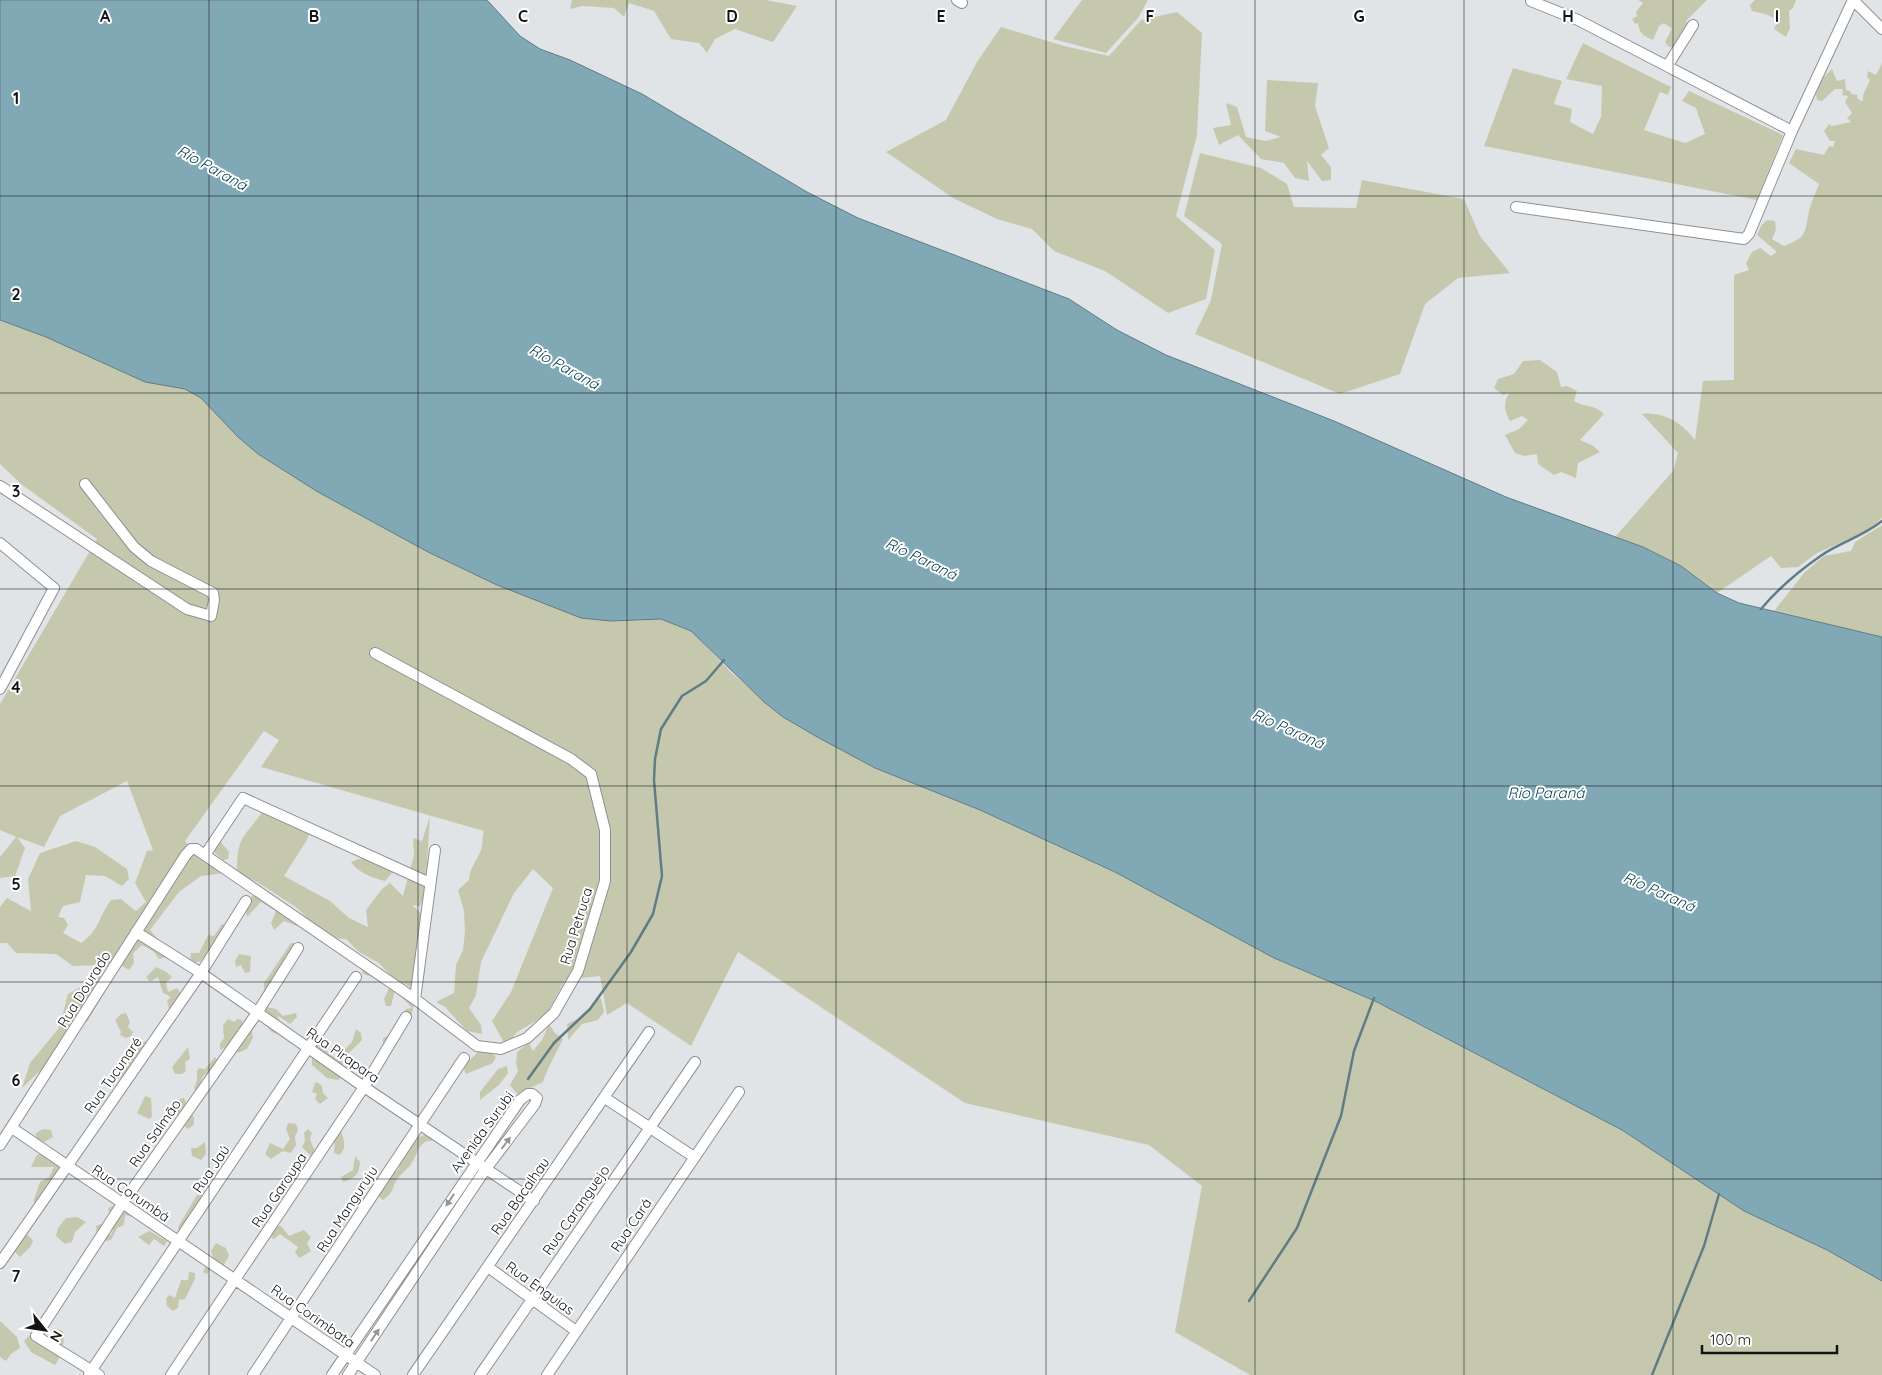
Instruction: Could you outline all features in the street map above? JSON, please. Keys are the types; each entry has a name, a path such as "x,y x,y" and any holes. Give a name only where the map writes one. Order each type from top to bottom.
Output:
{"street":[{"path":"1516,207 1744,239 1749,234 1792,131 1853,0 1882,28"},
{"path":"1531,2 1578,20 1792,131"},
{"path":"1668,65 1692,25"},
{"path":"0,486 187,608 210,616 214,600 213,593 151,561 139,551 85,484"},
{"path":"0,543 54,588 0,689"},
{"name":"Rua Petruca","path":"192,849 196,849 205,855 415,999 477,1046 500,1050 527,1038 554,1014 578,972 605,881 605,830 591,774 571,759 374,653"},
{"path":"205,855 243,798 430,883"},
{"name":"Rua Dourado","path":"0,1145 185,856 192,849"},
{"path":"415,999 435,850"},
{"name":"Rua Tucunaré","path":"0,1263 201,973 246,901"},
{"name":"Rua Pirapara","path":"136,932 201,973 364,1087 422,1124 485,1170 534,1202"},
{"name":"Rua Salmão","path":"92,1373 36,1336 122,1204 258,1012 298,948"},
{"name":"Rua Jaú","path":"92,1373 356,977"},
{"name":"Rua Garoupa","path":"171,1375 364,1087 406,1017"},
{"name":"Rua Bacalhau","path":"413,1375 534,1202 649,1032"},
{"name":"Rua Manguruju","path":"253,1375 406,1144 422,1124 464,1058"},
{"name":"Rua Caranguejo","path":"480,1375 695,1062"},
{"name":"Rua Cará","path":"547,1375 739,1092"},
{"name":"Avenida Surubi","path":"332,1375 475,1162 520,1100 528,1094 532,1094 537,1098 535,1104 485,1170 348,1375"},
{"path":"605,1098 694,1157"},
{"name":"Rua Corumbá","path":"12,1128 235,1280"},
{"name":"Rua Enguias","path":"488,1267 576,1332"},
{"name":"Rua Corimbata","path":"235,1280 375,1375"}],"green space":[{"path":"572,0 766,0 797,6 773,42 735,29 715,39 707,53 699,43 671,39 654,11 629,3 624,17 614,8 582,6 570,9"},
{"path":"1082,0 1148,0 1138,18 1106,53 1053,39"},
{"path":"1638,0 1707,0 1686,21 1689,29 1674,47 1669,47 1665,42 1672,29 1664,23 1659,26 1653,40 1642,34 1638,23 1635,24 1632,19 1637,16 1636,12 1643,3"},
{"path":"1755,0 1796,0 1793,8 1789,11 1790,28 1786,37 1774,29 1778,22 1775,19 1766,14 1752,11 1750,5"},
{"path":"1177,12 1202,33 1197,135 1176,216 1215,250 1206,299 1168,313 1105,271 1054,251 1032,229 997,219 953,198 886,152 946,120 977,62 1001,27 1064,46 1109,56 1141,20"},
{"path":"1583,43 1671,87 1668,95 1660,92 1644,130 1685,143 1705,134 1696,108 1682,101 1689,91 1783,135 1757,200 1484,146 1513,68 1562,81 1554,104 1572,109 1570,122 1593,134 1601,117 1602,86 1566,79"},
{"path":"1882,63 1882,518 1866,532 1817,553 1798,567 1781,568 1771,556 1717,593 1669,560 1615,537 1673,471 1678,453 1642,414 1664,416 1684,428 1695,440 1703,381 1734,380 1734,275 1749,270 1746,263 1752,252 1760,248 1771,256 1777,252 1757,235 1761,226 1767,220 1775,221 1776,230 1772,239 1784,246 1801,237 1804,233 1810,208 1819,184 1789,163 1796,149 1824,155 1829,146 1833,147 1835,141 1830,141 1824,131 1829,124 1832,126 1851,122 1847,118 1852,113 1845,102 1848,96 1842,95 1843,89 1835,89 1822,101 1817,100 1816,94 1818,90 1814,89 1822,76 1824,77 1832,69 1837,81 1845,79 1846,90 1850,91 1851,94 1858,95 1857,98 1863,101 1863,95 1870,80 1867,77 1868,71 1876,75"},
{"path":"1267,80 1318,83 1315,106 1329,148 1321,155 1331,167 1331,180 1322,181 1307,161 1309,181 1295,178 1284,163 1261,159 1238,135 1219,145 1213,128 1231,125 1226,103 1237,107 1246,137 1266,141 1281,137 1265,131"},
{"path":"1200,153 1261,168 1287,184 1294,207 1356,208 1362,180 1464,199 1480,236 1510,273 1458,278 1425,304 1400,374 1340,394 1195,334 1211,300 1222,244 1184,216"},
{"path":"0,320 46,337 145,382 185,389 201,398 238,437 258,454 318,492 428,552 460,567 640,619 661,619 691,631 733,674 783,717 875,768 980,810 1115,872 1274,958 1375,1001 1622,1130 1744,1211 1827,1250 1882,1281 1882,1375 1250,1375 1175,1332 1202,1186 1149,1145 965,1103 738,952 691,1046 627,1003 607,1015 600,976 565,980 546,1015 517,1032 506,1046 492,1021 511,992 553,888 533,869 514,893 481,962 476,995 469,1008 481,1025 482,1034 467,1031 445,1007 436,1002 454,993 456,965 463,950 465,931 464,911 458,890 469,880 472,868 482,848 484,831 261,767 279,740 264,731 185,841 195,852 224,873 201,876 179,892 150,930 159,941 170,946 173,955 159,959 154,952 142,945 133,953 134,963 129,970 122,966 117,970 100,965 73,966 56,954 16,953 7,943 0,943 0,907 7,898 31,911 28,879 40,853 76,841 95,847 127,869 129,879 122,886 105,876 86,875 80,902 63,906 58,917 64,918 68,925 63,933 81,943 92,933 111,900 121,899 136,911 146,902 135,883 147,851 153,850 127,781 60,816 44,847 17,837 25,848 15,876 0,878 0,857 16,837 0,830 0,704 97,539 21,484 0,464"},
{"path":"1540,360 1557,372 1561,387 1567,386 1577,391 1574,401 1596,408 1604,414 1580,440 1592,445 1600,452 1578,463 1576,478 1561,472 1554,475 1538,464 1537,454 1524,456 1515,453 1505,435 1519,429 1528,420 1522,416 1510,421 1505,407 1509,393 1503,395 1494,388 1498,379 1514,374 1523,361"},
{"path":"1882,525 1882,637 1774,611 1805,572 1824,556 1851,551 1855,542"},
{"path":"264,809 310,831 307,840 284,876 330,901 349,918 368,927 366,910 382,889 390,883 403,896 414,855 413,838 422,841 430,816 425,893 420,906 412,905 424,916 425,964 420,992 392,977 379,963 359,952 346,939 332,938 321,932 297,908 259,883 237,872 237,859 243,837"},
{"path":"220,841 229,852 228,859 223,860 212,850"},
{"path":"368,858 391,870 392,873 385,881 362,872 351,862"},
{"path":"254,893 303,925 297,926 284,921 274,930 271,923 276,911 261,902 247,917 245,908"},
{"path":"222,924 226,925 208,956 203,960 190,963 191,953 199,953 208,935 214,936"},
{"path":"291,943 298,943 277,977 264,992 264,983"},
{"path":"239,954 251,956 250,972 245,973 241,965 236,967 235,961"},
{"path":"361,966 394,987 414,1004 411,1019 401,1032 393,1049 383,1050 383,1038 393,1034 406,1009 412,1008 395,990 391,1006 386,1006 384,999 389,988 372,977 363,974"},
{"path":"156,967 172,977 166,983 168,992 177,988 181,994 176,1003 169,1009 167,1001 171,997 163,993 158,977 150,982 146,977"},
{"path":"100,976 112,980 87,1022 78,1015 44,1067 22,1088 30,1063 59,1028 68,994"},
{"path":"601,998 604,1012 598,1020 582,1024 568,1040 567,1024 587,1014 596,1000"},
{"path":"266,1007 276,1009 283,1016 296,1013 297,1017 290,1024 277,1015 282,1026 277,1034 267,1027"},
{"path":"126,1013 130,1022 128,1027 133,1032 131,1036 126,1038 120,1035 121,1032 115,1020 121,1014"},
{"path":"228,1019 235,1022 236,1019 242,1020 243,1025 252,1031 253,1038 247,1049 238,1053 232,1044 220,1050 220,1044 224,1038 223,1025"},
{"path":"549,1024 554,1032 563,1039 543,1082 517,1094 510,1085 518,1071 516,1063 517,1052 529,1043 533,1051 542,1040"},
{"path":"356,1029 361,1033 362,1040 347,1055 342,1052 352,1042"},
{"path":"146,1041 148,1047 125,1077 117,1079 135,1045"},
{"path":"320,1041 329,1054 342,1061 345,1074 338,1080 327,1078 312,1065 312,1056 303,1058"},
{"path":"188,1047 190,1059 185,1062 186,1071 182,1074 175,1074 172,1067"},
{"path":"480,1050 491,1052 496,1057 493,1063 466,1074 463,1067"},
{"path":"215,1057 218,1061 214,1064 210,1074 205,1074 199,1088 196,1090 194,1088 197,1080 197,1071 199,1068 205,1069"},
{"path":"507,1066 508,1073 499,1085 480,1100 480,1092 498,1069"},
{"path":"317,1082 322,1086 323,1093 328,1098 320,1104 315,1099 317,1094 312,1092"},
{"path":"145,1096 151,1098 152,1117 149,1119 137,1113"},
{"path":"184,1098 194,1118 194,1125 188,1129 179,1120 176,1113 176,1100"},
{"path":"288,1123 296,1124 298,1130 295,1137 296,1145 291,1153 283,1151 271,1159 265,1154 270,1143 283,1149 290,1139 286,1129"},
{"path":"333,1123 340,1126 344,1142 344,1149 339,1155 334,1153 335,1133 331,1126"},
{"path":"43,1129 51,1130 53,1137 40,1144 35,1134"},
{"path":"308,1129 312,1133 310,1139 315,1152 310,1155 302,1147 305,1141 304,1133"},
{"path":"438,1134 462,1148 464,1152 461,1155 454,1154 436,1141 425,1142 419,1148 410,1166 398,1178 390,1194 383,1200 377,1195 386,1178 398,1170 402,1156 417,1138 424,1135"},
{"path":"205,1142 206,1154 201,1160 192,1156 191,1148 197,1148"},
{"path":"42,1152 57,1162 60,1173 41,1202 33,1202 40,1182 49,1177 54,1167 31,1167 36,1156"},
{"path":"355,1156 360,1162 358,1173 351,1179 343,1182 341,1177 353,1170"},
{"path":"197,1195 203,1195 205,1202 179,1231 178,1227"},
{"path":"129,1202 133,1217 125,1215 124,1225 117,1228 111,1240 106,1241 97,1237 96,1226 101,1224 108,1228 110,1236 113,1230 108,1208 113,1206 119,1208 121,1217"},
{"path":"77,1217 86,1222 75,1232 72,1242 65,1244 56,1236 58,1228 66,1218"},
{"path":"275,1226 281,1226 289,1236 304,1230 311,1237 307,1243 311,1251 300,1258 295,1253 298,1247 280,1234 274,1239 269,1236"},
{"path":"149,1231 167,1241 164,1246 154,1239 149,1245 138,1237"},
{"path":"25,1233 33,1240 31,1246 20,1257 15,1252 16,1242"},
{"path":"216,1243 226,1248 229,1256 222,1268 230,1281 211,1268 207,1274 203,1272 208,1262 215,1264 211,1251"},
{"path":"189,1272 195,1273 195,1279 185,1299 179,1300 178,1308 173,1311 167,1306 166,1298 170,1295 175,1298 181,1280 188,1280"},
{"path":"0,1321 17,1337 20,1348 11,1354 6,1361 0,1357"},
{"path":"53,1328 63,1331 64,1335 62,1349 55,1365 31,1352 24,1341 33,1332 44,1333 51,1343 56,1342"}],"water":[{"name":"Rio Paraná","path":"0,0 487,0 520,36 540,49 570,60 642,94 807,192 858,218 1069,299 1117,330 1166,355 1334,421 1506,497 1643,547 1681,566 1717,593 1739,603 1882,637 1882,1281 1827,1250 1744,1211 1622,1130 1375,1001 1274,958 1115,872 980,810 875,768 819,738 783,717 764,702 691,631 661,619 610,621 581,618 497,585 428,552 318,492 258,454 238,437 201,398 185,389 145,382 46,337 0,320"}],"waterway":[{"path":"1761,609 1798,573 1829,550 1867,531 1882,521"},
{"path":"528,1079 554,1043 590,1009 631,952 653,914 662,876 654,780 655,759 661,729 682,696 706,681 724,660"},
{"path":"1249,1301 1297,1228 1341,1116 1354,1051 1374,998"},
{"path":"1652,1375 1704,1246 1719,1194"}],"water label":[{"name":"Río Paraná","path":"212,168"},
{"name":"Río Paraná","path":"564,367"},
{"name":"Río Paraná","path":"921,559"},
{"name":"Río Paraná","path":"1288,729"},
{"name":"Río Paraná","path":"1659,892"}]}
